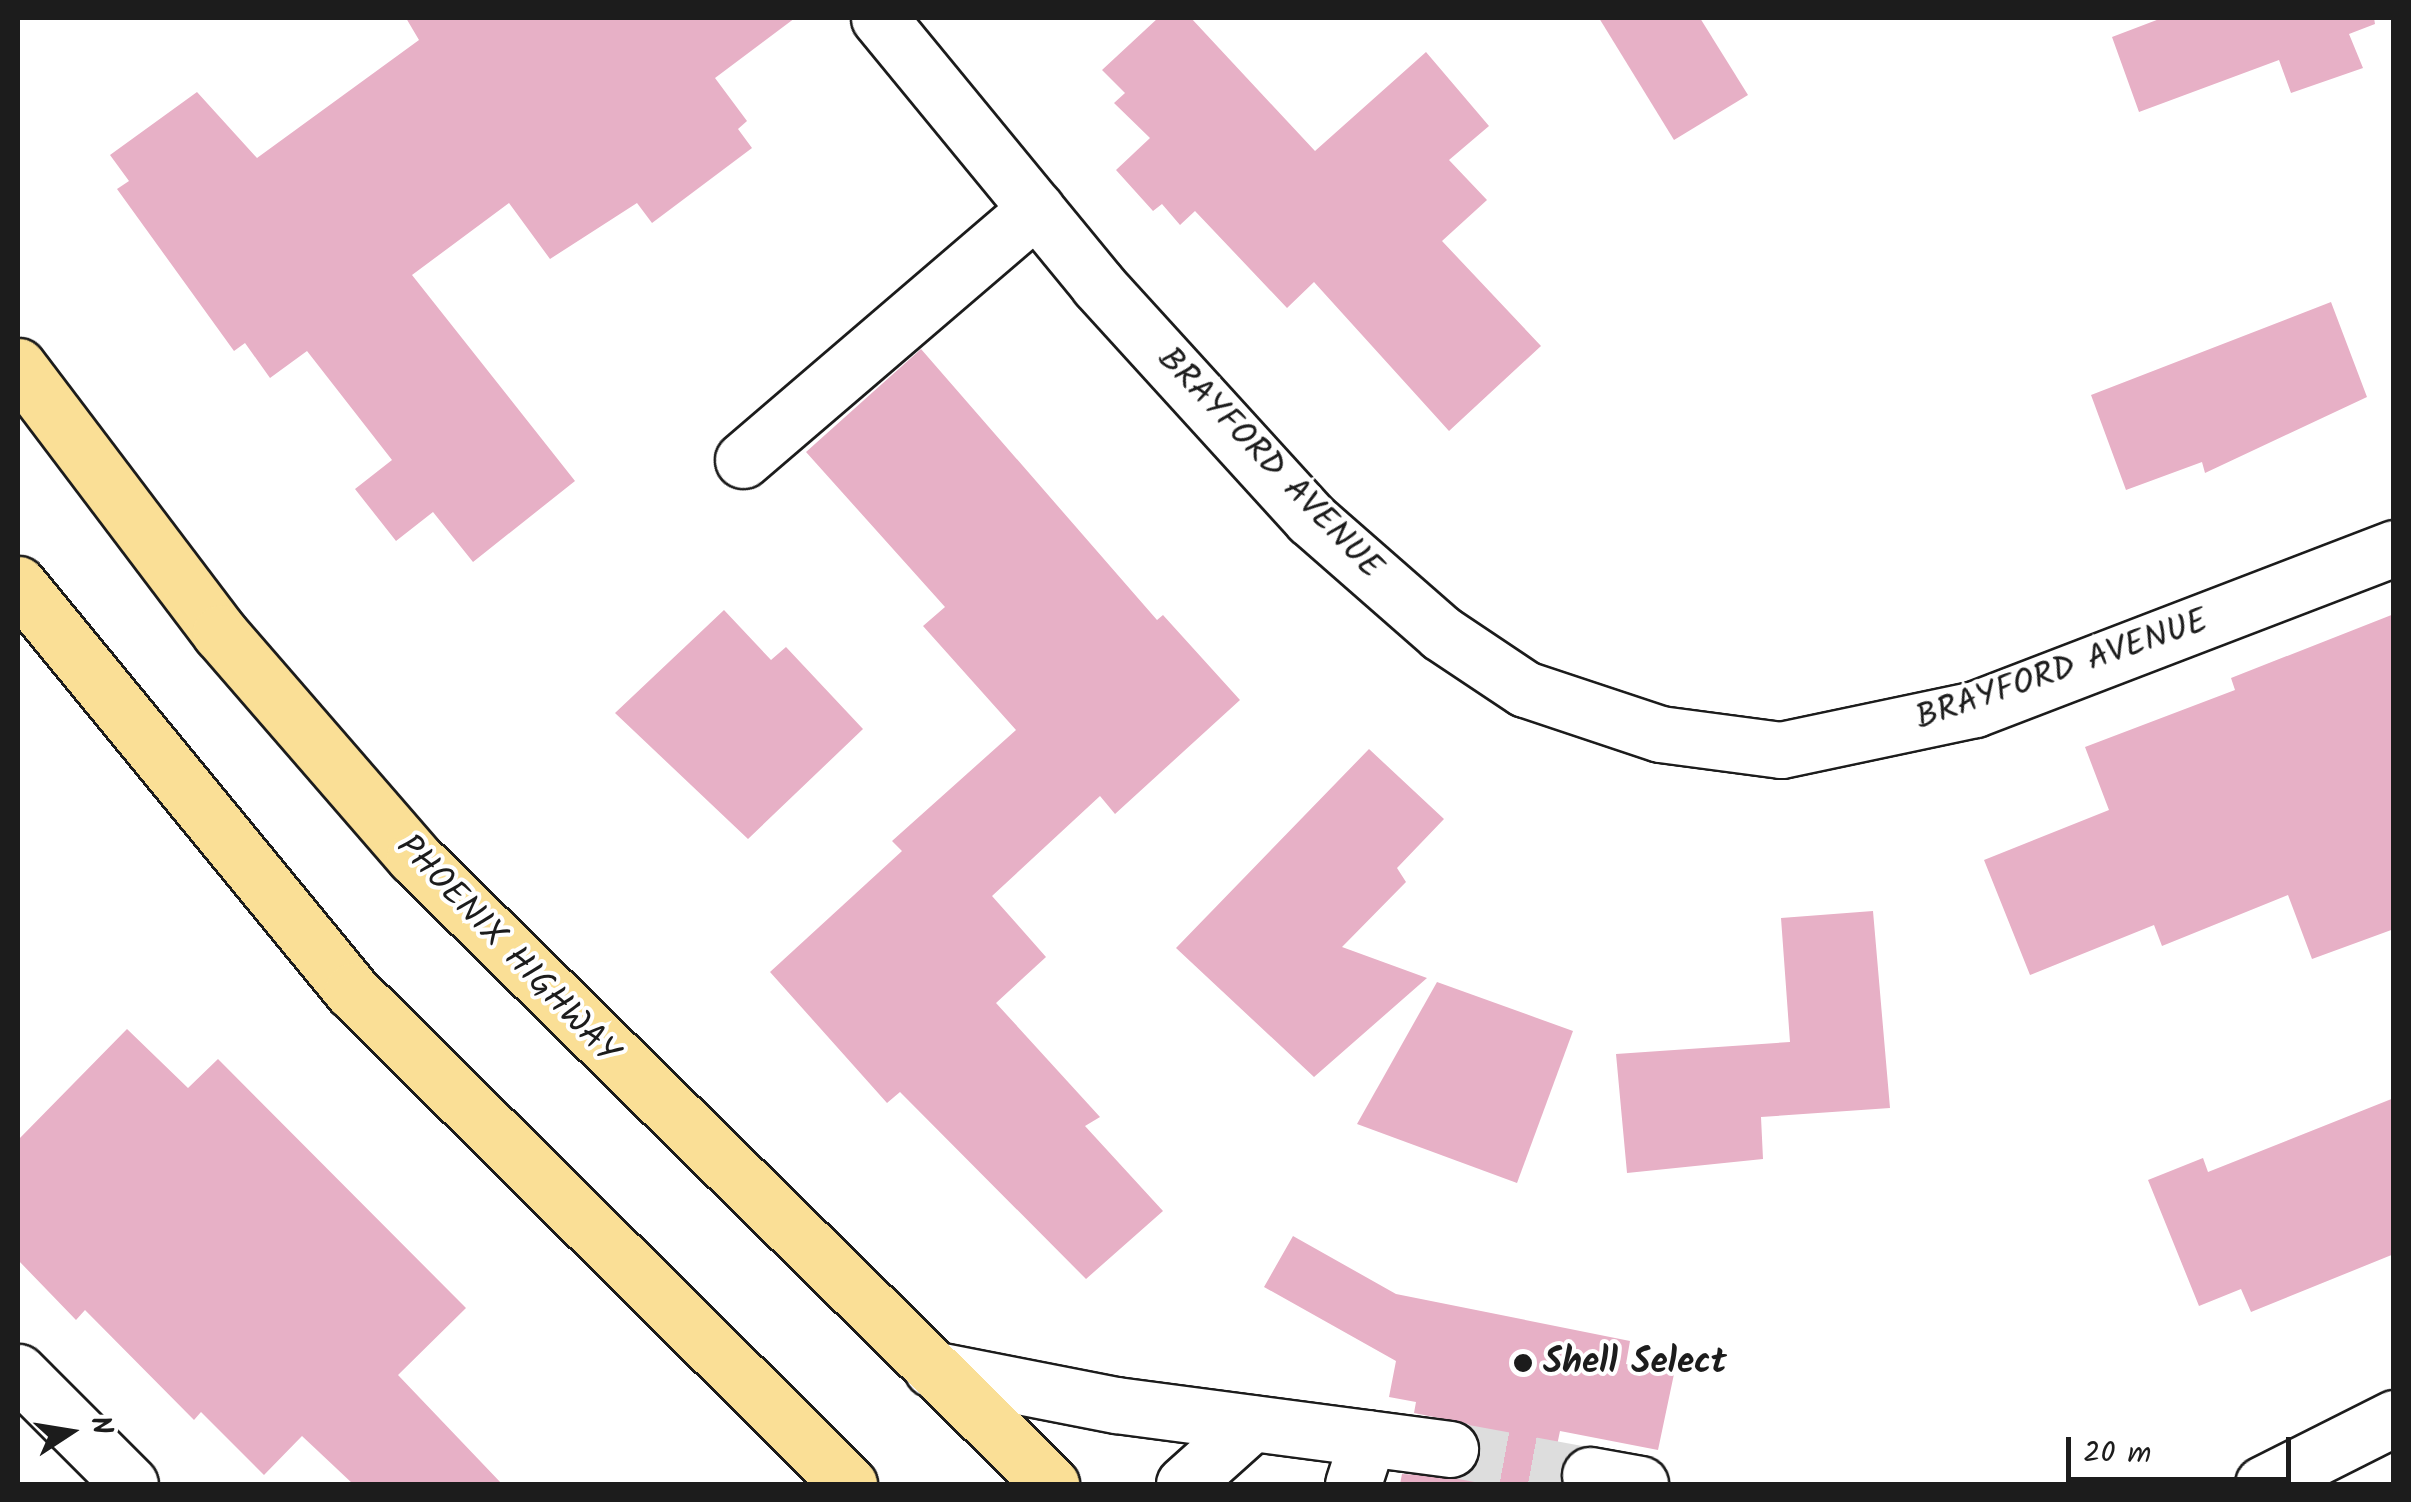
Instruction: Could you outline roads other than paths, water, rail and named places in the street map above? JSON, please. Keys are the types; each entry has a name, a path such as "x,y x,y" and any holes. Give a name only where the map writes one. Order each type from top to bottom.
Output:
{"main road":[{"name":"PHOENIX HIGHWAY","path":"18,366 220,632 414,857 1051,1484"},
{"path":"18,584 352,991 849,1484"}],"street":[{"name":"BRAYFORD AVENUE","path":"879,18 1036,209 1311,519 1442,634 1524,689 1660,734 1781,750 1975,709 2394,548"},
{"path":"743,460 1036,209"},
{"path":"932,1369 1252,1422 1360,1461 1450,1450"},
{"path":"18,1372 130,1484"},
{"path":"2264,1484 2394,1418"},
{"path":"1184,1484 1252,1422"}],"tunnel":[{"path":"1450,1449 1590,1475"}],"place":[{"name":"Shell Select","path":"1523,1363"}]}
